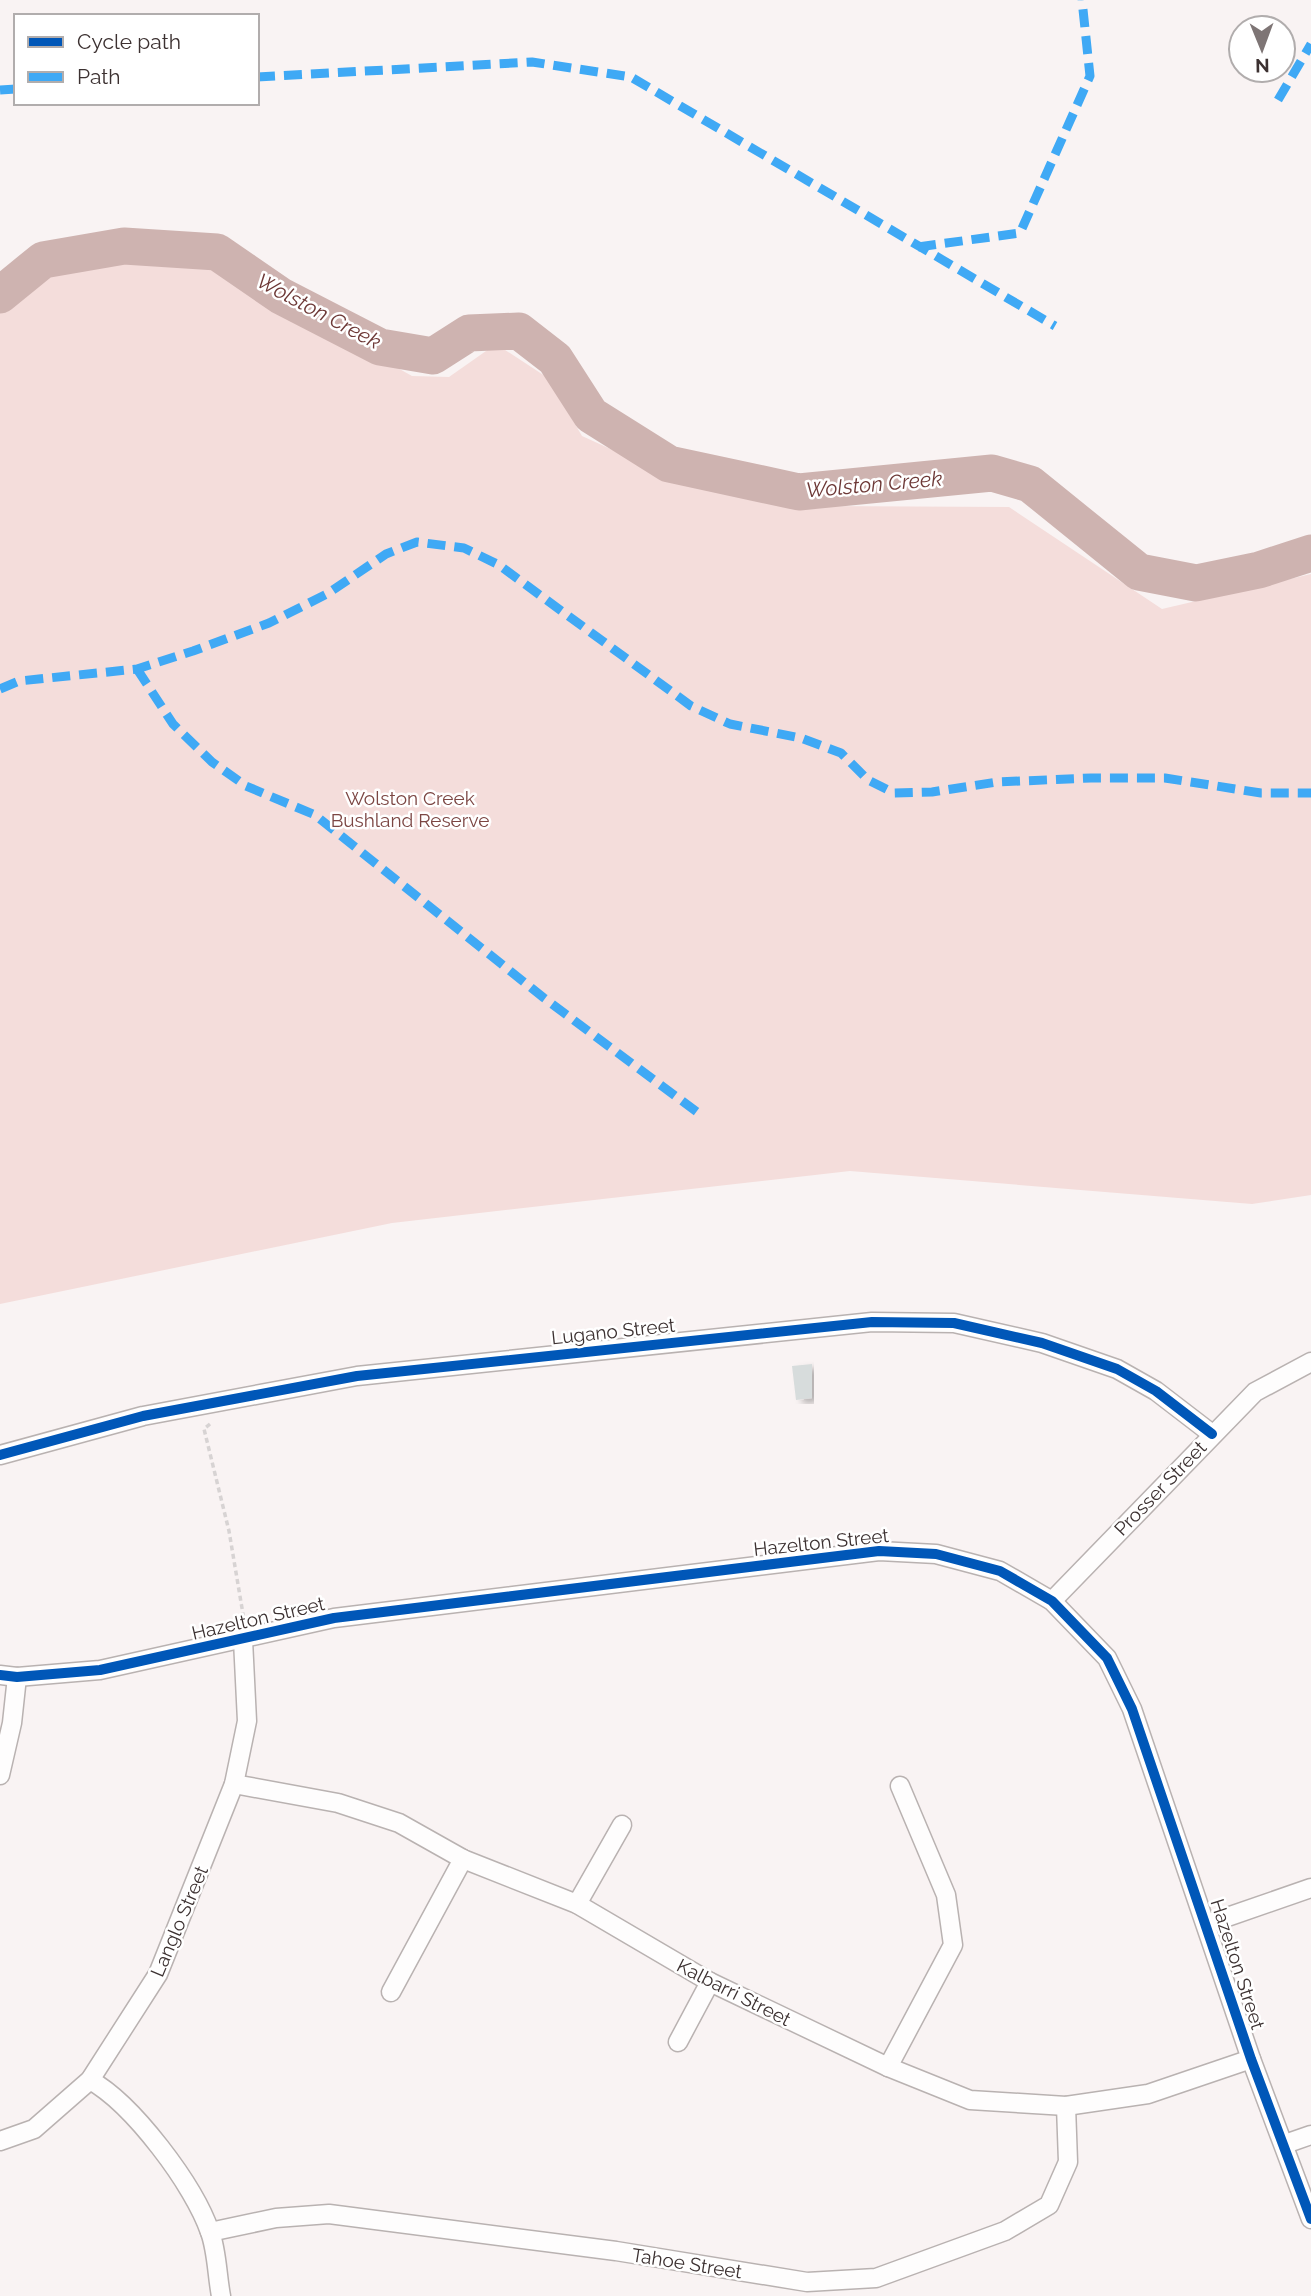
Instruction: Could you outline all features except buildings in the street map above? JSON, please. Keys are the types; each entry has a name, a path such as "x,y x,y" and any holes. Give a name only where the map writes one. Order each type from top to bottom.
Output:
{"street":[{"name":"Lugano Street","path":"0,1455 143,1416 357,1376 872,1322 954,1323 1042,1343 1117,1369 1156,1391 1212,1434"},
{"name":"Prosser Street","path":"1052,1601 1255,1392 1311,1362"},
{"name":"Hazelton Street","path":"9,1676 100,1670 334,1618 879,1551 936,1554 1000,1571 1052,1601 1107,1658 1132,1709 1251,2059 1311,2219"},
{"name":"Langlo Street","path":"0,2141 33,2129 90,2080 158,1975 234,1784 247,1720 243,1640"},
{"path":"0,1775 12,1723 9,1676"},
{"name":"Kalbarri Street","path":"234,1784 338,1803 399,1823 463,1859 577,1905 710,1982 888,2067 970,2100 1066,2106 1148,2094 1251,2059"},
{"path":"888,2067 953,1945 947,1895 900,1786"},
{"path":"577,1905 622,1825"},
{"path":"391,1992 463,1859"},
{"path":"1206,1924 1311,1888"},
{"path":"678,2042 710,1982"},
{"path":"90,2080 105,2089 163,2151 210,2232 221,2296"},
{"name":"Tahoe Street","path":"210,2232 276,2218 329,2214 616,2251 807,2282 876,2278 1004,2231 1049,2205 1068,2162 1066,2106"},
{"path":"1285,2144 1311,2135"}],"path":[{"path":"212,1403 212,1422 204,1429 229,1531 244,1623 243,1640"}],"green space":[{"name":"Wolston Creek Bushland Reserve","path":"127,258 212,264 412,376 449,377 496,344 548,378 582,436 659,471 815,506 1009,507 1162,609 1311,574 1311,1195 1252,1204 850,1171 392,1223 0,1304 0,313 46,276"}],"waterway":[{"name":"Wolston Creek","path":"0,295 43,260 124,246 217,252 281,296 380,347 433,356 469,333 519,331 555,359 591,415 669,464 799,492 992,473 1030,484 1139,572 1196,583 1259,570 1311,553"}],"marked path":[{"path":"918,247 1020,233 1090,76 1082,0"},
{"path":"1278,100 1311,44"},
{"path":"259,77 532,62 631,77 1055,326"},
{"path":"0,90 14,89"},
{"path":"0,689 19,681 137,669 193,651 269,623 327,594 386,554 417,542 464,548 499,565 691,706 730,724 801,738 841,753 868,780 894,793 932,792 997,782 1091,778 1165,778 1261,793 1311,793"},
{"path":"137,669 173,724 212,762 246,786 315,815 544,998 701,1115"}],"cycle path":[{"path":"0,1455 143,1416 357,1376 872,1322 954,1323 1042,1343 1117,1369 1156,1391 1212,1434"},
{"path":"0,1675 17,1677 100,1670 334,1618 879,1551 936,1554 1000,1571 1052,1601 1107,1658 1132,1709 1251,2059 1311,2219"}]}
